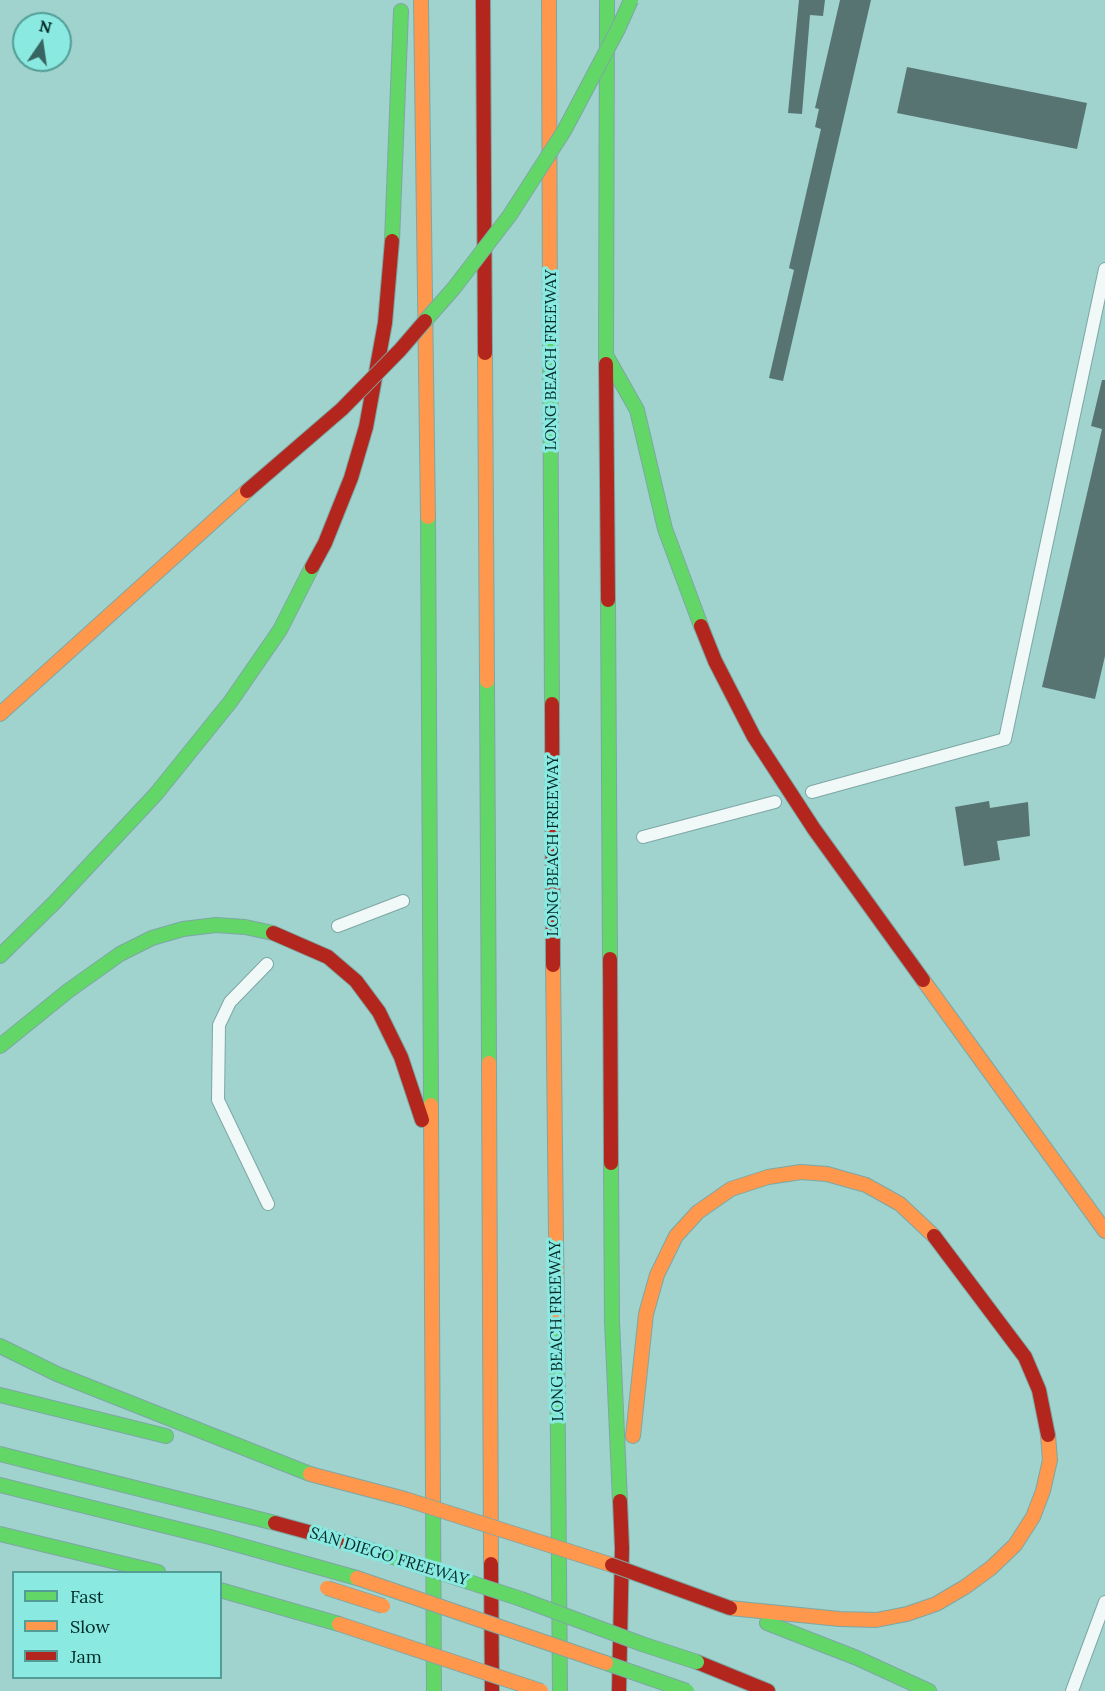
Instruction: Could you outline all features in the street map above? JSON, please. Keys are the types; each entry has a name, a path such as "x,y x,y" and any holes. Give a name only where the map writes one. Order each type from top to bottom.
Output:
{"highway":[{"path":"0,956 54,903 156,794 231,701 279,630 325,543 351,478 366,427 385,323 392,244 401,0"},
{"path":"421,0 428,417 434,1691"},
{"path":"483,0 492,1691"},
{"name":"LONG BEACH FREEWAY","path":"549,0 552,816 560,1691"},
{"path":"607,0 606,355 612,1321 622,1548"},
{"path":"0,714 247,491 342,409 400,350 454,288 510,215 564,131 631,0"},
{"path":"606,355 637,410 665,529 684,584 715,661 754,737 814,829 1105,1231"},
{"path":"0,1046 68,991 120,954 152,938 183,929 216,925 245,927 275,933 328,957 356,981 379,1012 401,1057 431,1147"},
{"path":"630,1691 614,1687 622,1548 646,1314 657,1275 676,1236 698,1212 731,1189 768,1177 801,1172 827,1174 866,1185 900,1204 940,1242 1025,1357 1039,1390 1047,1423 1050,1460 1043,1491 1033,1517 1015,1545 991,1568 936,1604 907,1614 876,1620 730,1608"},
{"path":"0,1346 57,1374 310,1474"},
{"path":"0,1395 185,1440 405,1499 505,1530 589,1557 730,1608 857,1658 929,1691"},
{"name":"SAN DIEGO FREEWAY","path":"0,1454 209,1505 359,1546 521,1599 697,1662 768,1691"},
{"path":"0,1485 357,1578 687,1691"},
{"path":"0,1534 154,1571"},
{"path":"321,1587 401,1611"},
{"path":"222,1591 339,1624 541,1691"},
{"path":"422,1618 444,1626"},
{"path":"476,1637 509,1649"},
{"path":"542,1660 575,1672"}],"lane":[{"path":"812,792 1005,739 1105,269"},
{"path":"642,837 775,802"},
{"path":"338,926 403,901"},
{"path":"267,964 230,1002 219,1025 218,1100 268,1204"},
{"path":"1072,1691 1105,1602"}],"building":[{"path":"799,0 825,0 823,16 810,15 802,114 788,113"},
{"path":"840,0 871,0 783,381 769,378 794,270 789,268 821,129 815,127 819,109 815,108"},
{"path":"907,67 1087,103 1077,149 897,113"},
{"path":"1102,380 1105,380 1105,656 1095,699 1042,687 1102,429 1091,426"},
{"path":"989,801 990,808 1028,802 1030,836 997,841 1000,860 964,866 955,807"}],"traffic: fast":[{"path":"606,364 607,0"},
{"path":"425,321 454,288 510,215 564,131 631,0"},
{"path":"392,241 401,11"},
{"path":"550,327 552,704"},
{"path":"607,357 637,410 665,529 701,626"},
{"path":"428,517 431,1105"},
{"path":"0,956 54,903 156,794 231,701 280,630 312,567"},
{"path":"608,600 610,959"},
{"path":"487,681 489,1063"},
{"path":"0,1046 68,991 120,954 152,938 183,929 216,925 245,927 273,933"},
{"path":"611,1163 612,1321 620,1501"},
{"path":"557,1325 560,1691"},
{"path":"0,1346 57,1374 310,1474"},
{"path":"0,1395 166,1436"},
{"path":"0,1454 275,1523"},
{"path":"0,1485 210,1537 357,1578"},
{"path":"433,1499 434,1691"},
{"path":"0,1534 154,1571"},
{"path":"359,1546 521,1599 697,1662"},
{"path":"222,1591 339,1624"},
{"path":"767,1623 857,1658 929,1691"},
{"path":"606,1663 687,1691"}],"traffic: slow":[{"path":"421,0 428,517"},
{"path":"549,0 550,327"},
{"path":"485,353 487,681"},
{"path":"0,714 247,491"},
{"path":"553,965 557,1325"},
{"path":"923,980 1105,1231"},
{"path":"489,1063 491,1564"},
{"path":"431,1105 433,1499"},
{"path":"633,1436 646,1314 657,1275 676,1236 698,1212 731,1189 768,1177 801,1172 827,1174 866,1185 900,1204 934,1236"},
{"path":"730,1608 840,1619 876,1620 907,1614 936,1604 991,1568 1015,1545 1033,1517 1043,1491 1050,1460 1048,1435"},
{"path":"310,1474 405,1499 612,1565"},
{"path":"357,1578 606,1663"},
{"path":"327,1588 383,1606"},
{"path":"339,1624 541,1691"}],"traffic: jam":[{"path":"483,0 485,353"},
{"path":"312,567 325,543 351,478 366,427 385,323 392,241"},
{"path":"247,491 342,409 425,321"},
{"path":"606,364 608,600"},
{"path":"701,626 715,661 754,737 814,829 923,980"},
{"path":"552,704 553,965"},
{"path":"273,933 328,957 356,981 379,1012 401,1057 422,1120"},
{"path":"610,959 611,1163"},
{"path":"934,1236 1025,1357 1039,1390 1048,1435"},
{"path":"619,1691 622,1548 620,1501"},
{"path":"275,1523 359,1546"},
{"path":"491,1564 492,1691"},
{"path":"612,1565 730,1608"},
{"path":"697,1662 768,1691"}]}
